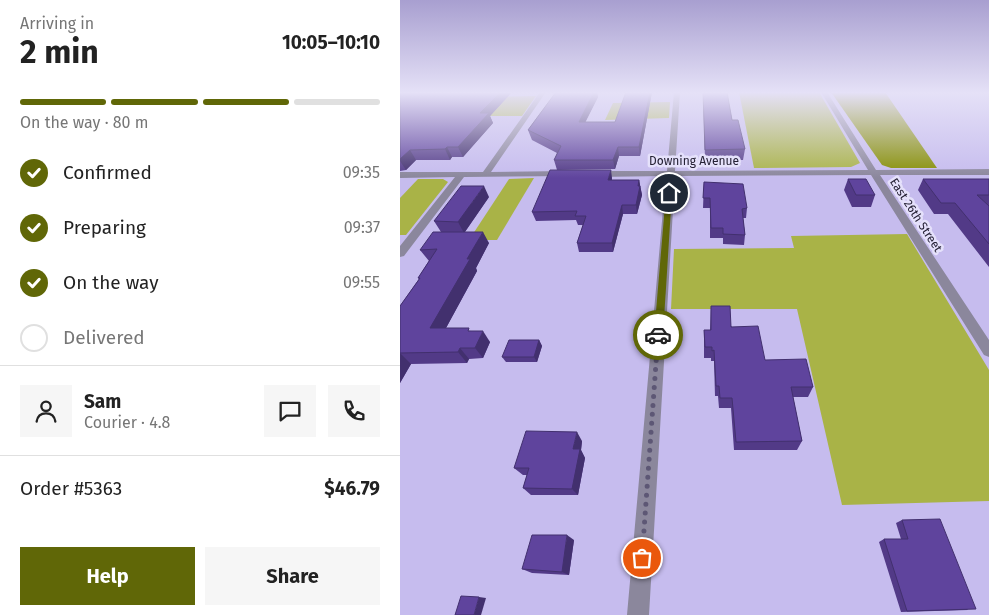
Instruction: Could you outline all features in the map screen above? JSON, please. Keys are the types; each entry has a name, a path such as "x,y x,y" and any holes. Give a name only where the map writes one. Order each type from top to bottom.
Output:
{"street":[{"path":"484,175 523,121"},
{"path":"638,615 675,121"},
{"name":"East 26th Street","path":"842,121 989,351"},
{"name":"Downing Avenue","path":"582,174 989,172"},
{"path":"400,175 572,174"},
{"path":"400,253 460,175"}],"green space":[{"path":"745,121 836,121 860,163 851,167 754,168"},
{"path":"534,178 497,240 469,240 509,179"},
{"path":"418,179 443,179 448,182 406,235 400,235 400,198"},
{"path":"907,234 989,370 989,501 842,505 797,309 671,309 674,249 794,248 791,236"}],"shaded area":[{"path":"851,121 905,121 937,168 891,168 882,165"}],"building":[{"path":"400,121 482,121 458,147 410,150 400,159"},
{"path":"535,121 644,121 639,147 618,147 613,160 554,160 561,146 528,130"},
{"path":"704,121 738,121 745,149 705,150"},
{"path":"550,170 611,170 608,180 639,180 638,186 640,186 636,205 622,205 612,243 577,243 586,216 575,216 577,211 532,212"},
{"path":"848,179 866,179 875,195 856,195"},
{"path":"923,179 989,179 989,195 977,195 989,206 989,244 955,203 941,203"},
{"path":"704,182 743,184 747,208 742,209 745,235 723,234 723,228 711,228 710,198 703,198"},
{"path":"461,186 484,186 458,222 434,221"},
{"path":"433,232 483,232 467,259 470,259 430,328 469,328 468,331 483,331 475,348 460,348 458,352 400,353 400,306 420,278 418,278 437,249 420,250"},
{"path":"711,306 730,306 731,327 758,326 765,360 806,359 813,387 791,387 802,441 736,442 732,398 720,398 719,386 716,386 714,350 712,351 712,347 705,347 704,330 711,330"},
{"path":"509,340 539,340 534,357 502,357"},
{"path":"526,431 577,432 573,449 580,449 572,489 523,488 529,468 514,468"},
{"path":"940,519 976,609 907,611 884,539 908,539 902,520"},
{"path":"532,535 567,535 562,572 522,569"},
{"path":"461,596 479,597 474,615 455,615"}],"way so far":[{"path":"642,558 658,335"}],"route":[{"path":"658,335 669,193"}]}
